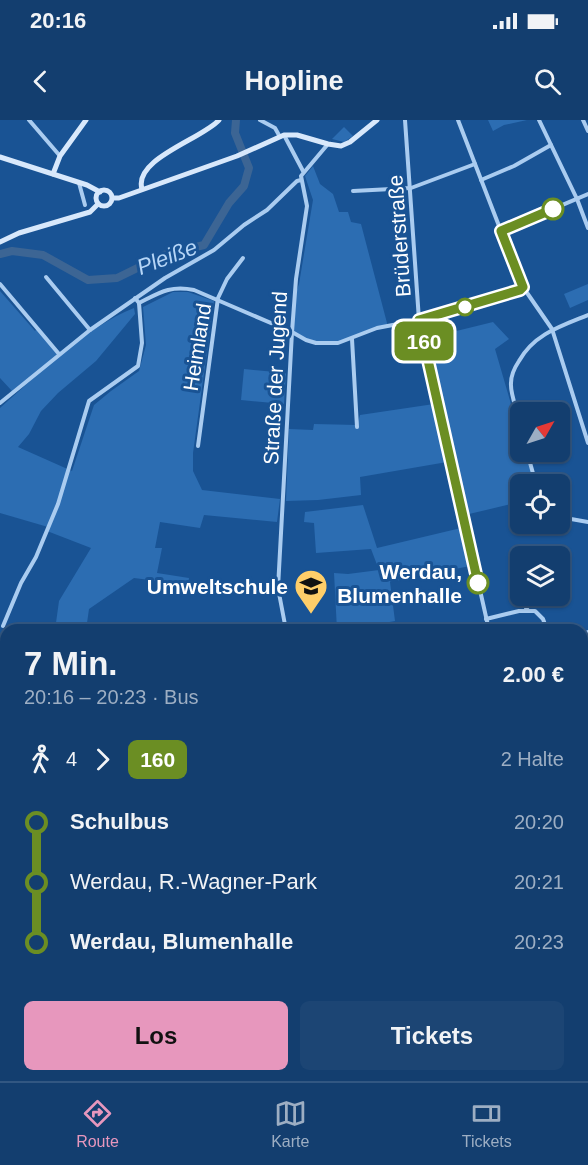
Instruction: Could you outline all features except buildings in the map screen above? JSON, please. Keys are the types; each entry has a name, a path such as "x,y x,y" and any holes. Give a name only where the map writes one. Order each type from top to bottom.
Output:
{"street":[{"path":"29,120 60,156"},
{"path":"53,174 60,156 86,120"},
{"path":"142,189 141,181 150,165 162,155 208,130 219,120"},
{"path":"260,120 275,128 282,136 303,171 328,144"},
{"path":"113,198 107,190 100,192 96,197 98,204 103,207 108,206 113,198 237,156 282,136 297,135 341,146 350,142 377,120"},
{"name":"Brüderstraße","path":"405,120 419,320 487,624"},
{"path":"458,120 523,287 552,329 588,443"},
{"path":"541,120 588,228"},
{"path":"583,120 588,131"},
{"path":"481,180 514,166 551,145"},
{"path":"0,157 100,192"},
{"path":"353,191 411,188 475,164"},
{"name":"Straße der Jugend","path":"285,624 278,588 296,279 308,206 301,180 303,171"},
{"path":"0,403 90,330 135,298 214,250 244,225 267,210 297,181 301,180"},
{"path":"79,183 86,206"},
{"path":"501,231 588,194"},
{"path":"0,242 32,229 90,212 98,204"},
{"name":"Heimland","path":"198,446 218,298 243,258"},
{"path":"46,277 90,330"},
{"path":"0,284 59,354"},
{"path":"138,303 167,290 180,287 218,298 306,340 316,343 339,343 377,327 419,320 520,290 523,287"},
{"path":"4,624 58,504 89,401 138,366 142,343 138,303 135,298"},
{"path":"515,402 510,383 513,371 532,342 552,329 588,315"},
{"path":"352,339 357,427"},
{"path":"570,518 588,522"},
{"path":"526,610 529,606"},
{"path":"486,619 535,610 545,624"}],"shaded area":[{"path":"488,120 527,120 504,125 493,131"},
{"path":"344,127 353,136 344,142 332,139"},
{"path":"313,166 320,184 333,194 339,212 348,212 351,222 361,224 387,323 387,326 339,343 316,343 292,332 294,298 299,284 313,200 305,176"},
{"path":"588,284 588,300 570,308 564,294"},
{"path":"0,291 59,354 12,391 0,378"},
{"path":"173,292 188,292 214,301 193,453 193,471 202,490 280,499 277,522 204,515 200,528 160,522 155,548 162,548 157,573 189,578 188,585 134,578 89,609 87,624 56,624 59,601 91,548 47,531 48,527 0,513 0,408 80,339 134,308 135,314 96,361 58,393 41,411 29,434 18,447 72,471 94,405 139,371 146,345 143,307"},
{"path":"493,322 509,339 495,349 510,402 510,462 528,462 532,474 510,474 510,504 469,514 428,338"},
{"path":"244,369 286,373 284,404 241,400"},
{"path":"434,404 447,462 360,477 361,495 286,501 289,429 313,430 314,424 357,425 360,415"},
{"path":"363,505 377,548 461,528 470,566 390,582 395,621 379,624 337,624 334,573 348,574 379,570 371,549 316,553 314,523 304,522 305,512"}],"waterway":[{"name":"Pleiße","path":"0,254 12,251 43,255 88,280 117,278 164,255 204,245 229,203 244,186 249,168 235,133 236,120"}],"bus line":[{"name":"160","path":"478,583 419,320 520,290 523,287 501,231 553,209"}],"place":[{"name":"Werdau, Blumenhalle","path":"478,583"},
{"name":"Umweltschule","path":"311,615"}]}
